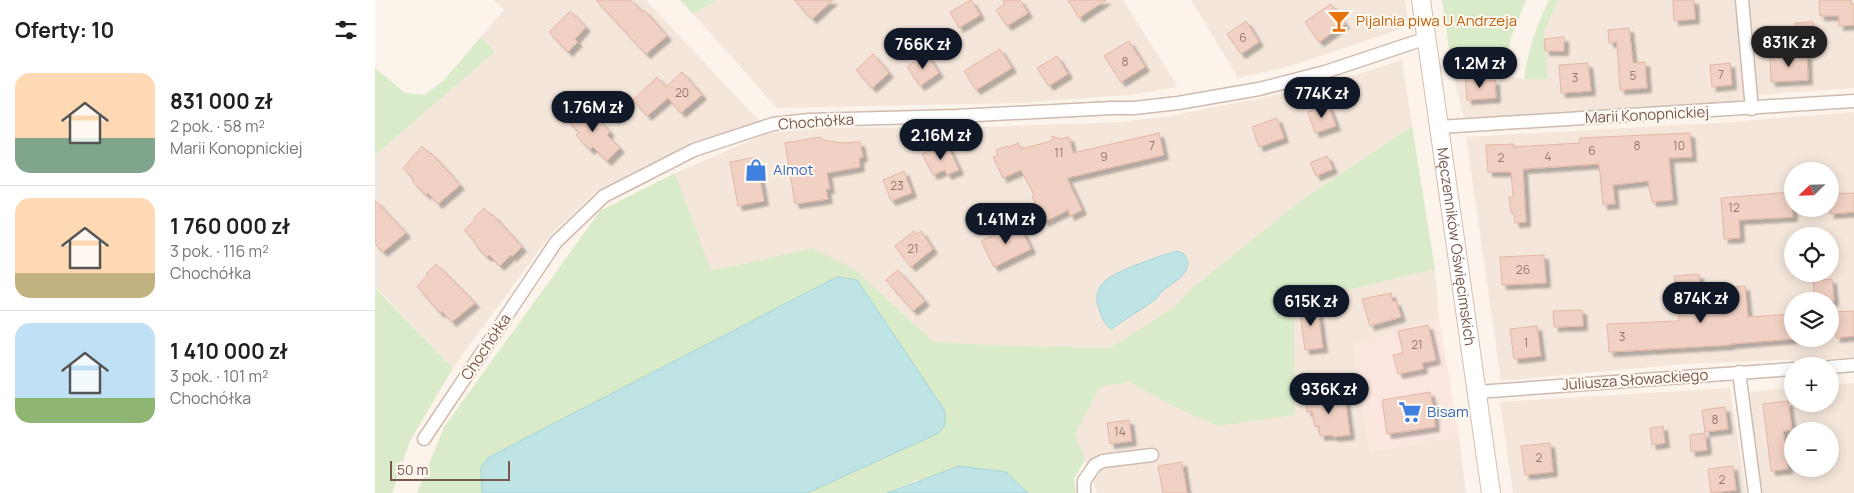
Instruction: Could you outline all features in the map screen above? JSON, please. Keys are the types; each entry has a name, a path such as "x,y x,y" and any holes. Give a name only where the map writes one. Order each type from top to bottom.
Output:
{"main road":[{"name":"Męczenników Oświęcimskich","path":"1421,0 1491,493"}],"street":[{"path":"1742,0 1751,109"},
{"name":"Chochółka","path":"424,440 556,242 604,196 695,150 773,124 809,120 1135,108 1177,103 1259,89 1315,74 1427,38"},
{"name":"Marii Konopnickiej","path":"1439,127 1751,109 1854,101"},
{"path":"1839,366 1854,365"},
{"name":"Juliusza Słowackiego","path":"1477,392 1784,370"},
{"path":"1739,372 1755,493"},
{"path":"1083,492 1084,481 1095,465 1103,461 1152,455"}],"shaded area":[{"path":"494,0 646,0 760,122 665,157 592,195 551,234 453,368 375,287 375,155 495,52 481,37 504,10"},
{"path":"717,0 1123,0 1178,87 1128,95 1020,103 777,108 693,14"},
{"path":"1191,0 1405,0 1409,26 1290,66 1238,78"},
{"path":"1558,0 1736,0 1744,104 1464,118 1453,76 1506,76 1524,79 1548,79 1544,32"},
{"path":"1749,0 1854,0 1854,88 1758,95"},
{"path":"1402,60 1412,126 1300,201 1190,290 1173,308 1110,348 934,342 854,269 748,263 711,270 675,173 766,134 804,128 985,127 1122,122 1169,116 1263,98 1343,79"},
{"path":"1854,112 1854,357 1784,357 1784,360 1684,364 1501,381 1466,137 1732,122"},
{"path":"1435,269 1439,318 1353,345 1370,452 1459,436 1466,493 1097,493 1075,434 1100,387 1129,382 1175,407 1294,303"},
{"path":"1439,318 1459,436 1370,452 1353,344"},
{"path":"1854,383 1854,493 1762,493 1748,392 1784,389 1784,412 1839,412 1839,384"},
{"path":"1730,388 1746,493 1513,493 1500,402"}],"green space":[{"path":"680,0 717,0 693,14"},
{"path":"1442,0 1526,0 1511,37 1504,76 1453,76"},
{"path":"1549,0 1558,0 1544,32 1548,79 1524,79 1533,38"},
{"path":"481,37 495,52 375,155 375,68 405,93 425,95 444,80"},
{"path":"1412,126 1435,269 1294,303 1295,415 1218,426 1175,407 1129,382 1100,387 1075,434 1085,460 1074,479 1076,493 1028,493 1006,472 917,480 887,493 417,493 444,427 600,211 675,173 711,270 812,248 854,269 934,342 1110,348 1173,308 1190,290 1300,201"},
{"path":"375,288 453,368 410,441 392,493 375,493"}],"water":[{"path":"1177,251 1184,254 1188,262 1186,271 1180,278 1162,291 1155,300 1111,329 1103,320 1097,301 1097,294 1102,284 1129,268"},
{"path":"837,277 857,280 945,411 945,425 939,433 807,493 482,493 481,467 489,457"},
{"path":"959,466 1006,472 1028,493 887,493"}],"building":[{"path":"596,0 631,0 642,12 644,10 667,36 646,54"},
{"path":"794,0 833,0 812,19"},
{"path":"971,0 980,15 959,28 950,12"},
{"path":"1002,0 1020,0 1028,13 1007,26 996,10 1005,4"},
{"path":"1068,0 1106,0 1079,18"},
{"path":"1673,0 1694,0 1695,19 1674,21"},
{"path":"1819,0 1851,0 1851,4 1854,4 1854,25 1839,26 1839,16 1820,16"},
{"path":"1331,4 1345,24 1319,42 1305,22"},
{"path":"570,11 586,27 575,39 578,42 568,52 549,32"},
{"path":"1246,21 1259,42 1241,54 1227,34"},
{"path":"1813,22 1815,40 1797,41 1795,23"},
{"path":"1629,28 1633,63 1645,62 1647,88 1620,90 1617,42 1609,43 1608,30"},
{"path":"1564,37 1564,51 1545,51 1544,39"},
{"path":"1129,41 1145,67 1121,82 1104,56"},
{"path":"1000,49 1012,68 976,90 964,71"},
{"path":"926,53 939,73 920,86 907,67"},
{"path":"873,54 889,73 872,88 856,70"},
{"path":"1807,54 1808,80 1771,82 1770,58"},
{"path":"1057,56 1068,74 1049,86 1037,68"},
{"path":"1588,63 1591,91 1561,93 1559,65"},
{"path":"1730,63 1732,85 1712,87 1710,65"},
{"path":"682,72 702,95 681,113 668,98 647,116 633,100 657,77 666,87"},
{"path":"1478,76 1478,80 1495,80 1496,98 1467,100 1465,77"},
{"path":"1328,105 1336,126 1315,133 1308,112"},
{"path":"580,106 593,119 596,116 610,132 607,135 620,148 607,161 593,147 590,150 576,135 579,132 566,119"},
{"path":"1277,118 1284,138 1259,147 1252,127"},
{"path":"1159,133 1164,155 1067,178 1082,210 1070,216 1068,210 1044,222 1032,196 1034,195 1021,170 1003,178 993,157 998,155 996,150 1018,143 1021,149 1052,141 1052,136 1060,139 1069,137 1073,153"},
{"path":"1690,133 1692,157 1669,158 1673,200 1652,202 1648,181 1613,185 1615,204 1603,205 1599,164 1523,169 1526,222 1515,223 1514,213 1511,213 1509,197 1513,197 1511,172 1488,172 1486,145 1514,144 1514,147 1580,143 1580,138"},
{"path":"821,137 822,140 843,143 860,142 863,157 859,158 860,167 827,173 830,189 826,189 828,199 795,204 785,143"},
{"path":"947,144 959,170 947,175 945,170 933,175 922,154"},
{"path":"422,146 431,153 460,185 438,204 428,193 426,195 412,181 414,179 403,168"},
{"path":"1327,156 1333,169 1316,176 1310,163"},
{"path":"756,157 764,201 738,206 730,162"},
{"path":"904,171 912,193 891,201 883,180"},
{"path":"1784,193 1784,218 1739,220 1740,238 1724,239 1721,198"},
{"path":"1854,193 1854,212 1839,213 1839,194"},
{"path":"375,200 406,233 383,252 375,244"},
{"path":"484,208 493,215 522,247 500,266 489,255 487,257 480,250 474,243 475,241 464,230"},
{"path":"1019,224 1031,249 994,267 981,241"},
{"path":"914,231 917,234 921,231 933,249 911,267 895,246"},
{"path":"1544,255 1546,283 1502,285 1500,257"},
{"path":"436,264 475,303 452,322 442,311 440,313 417,286"},
{"path":"898,270 925,301 913,311 886,280"},
{"path":"1699,274 1701,303 1734,301 1733,287 1745,286 1748,317 1784,315 1784,340 1609,352 1607,324 1679,321 1674,276"},
{"path":"1813,282 1832,282 1833,292 1814,292"},
{"path":"1391,293 1393,302 1396,301 1401,317 1370,326 1362,299"},
{"path":"1317,303 1323,348 1305,350 1299,306"},
{"path":"1582,310 1583,326 1554,327 1553,311"},
{"path":"1854,311 1854,336 1839,338 1839,312"},
{"path":"1428,325 1436,360 1422,363 1423,369 1398,374 1393,355 1403,353 1398,331"},
{"path":"1537,326 1541,356 1514,359 1510,329"},
{"path":"1321,392 1322,401 1345,398 1350,435 1320,436 1319,426 1315,427 1312,411 1307,412 1304,394"},
{"name":"Bisam","path":"1430,392 1432,403 1437,408 1434,415 1435,427 1387,434 1382,400"},
{"path":"1784,401 1784,412 1790,412 1791,422 1784,422 1783,431 1784,469 1771,471 1763,404"},
{"path":"1725,407 1728,429 1705,432 1702,410"},
{"path":"1129,420 1132,441 1110,444 1107,423"},
{"path":"1663,426 1665,443 1652,445 1650,428"},
{"path":"1705,433 1707,450 1691,452 1690,435"},
{"path":"1550,443 1553,472 1525,475 1521,446"},
{"path":"1182,462 1187,493 1163,493 1158,466"},
{"path":"1733,466 1736,490 1711,493 1708,469"}],"place":[{"name":"Pijalnia piwa U Andrzeja","path":"1339,21"},
{"name":"Almot","path":"756,170"},
{"name":"Bisam","path":"1410,412"}]}
